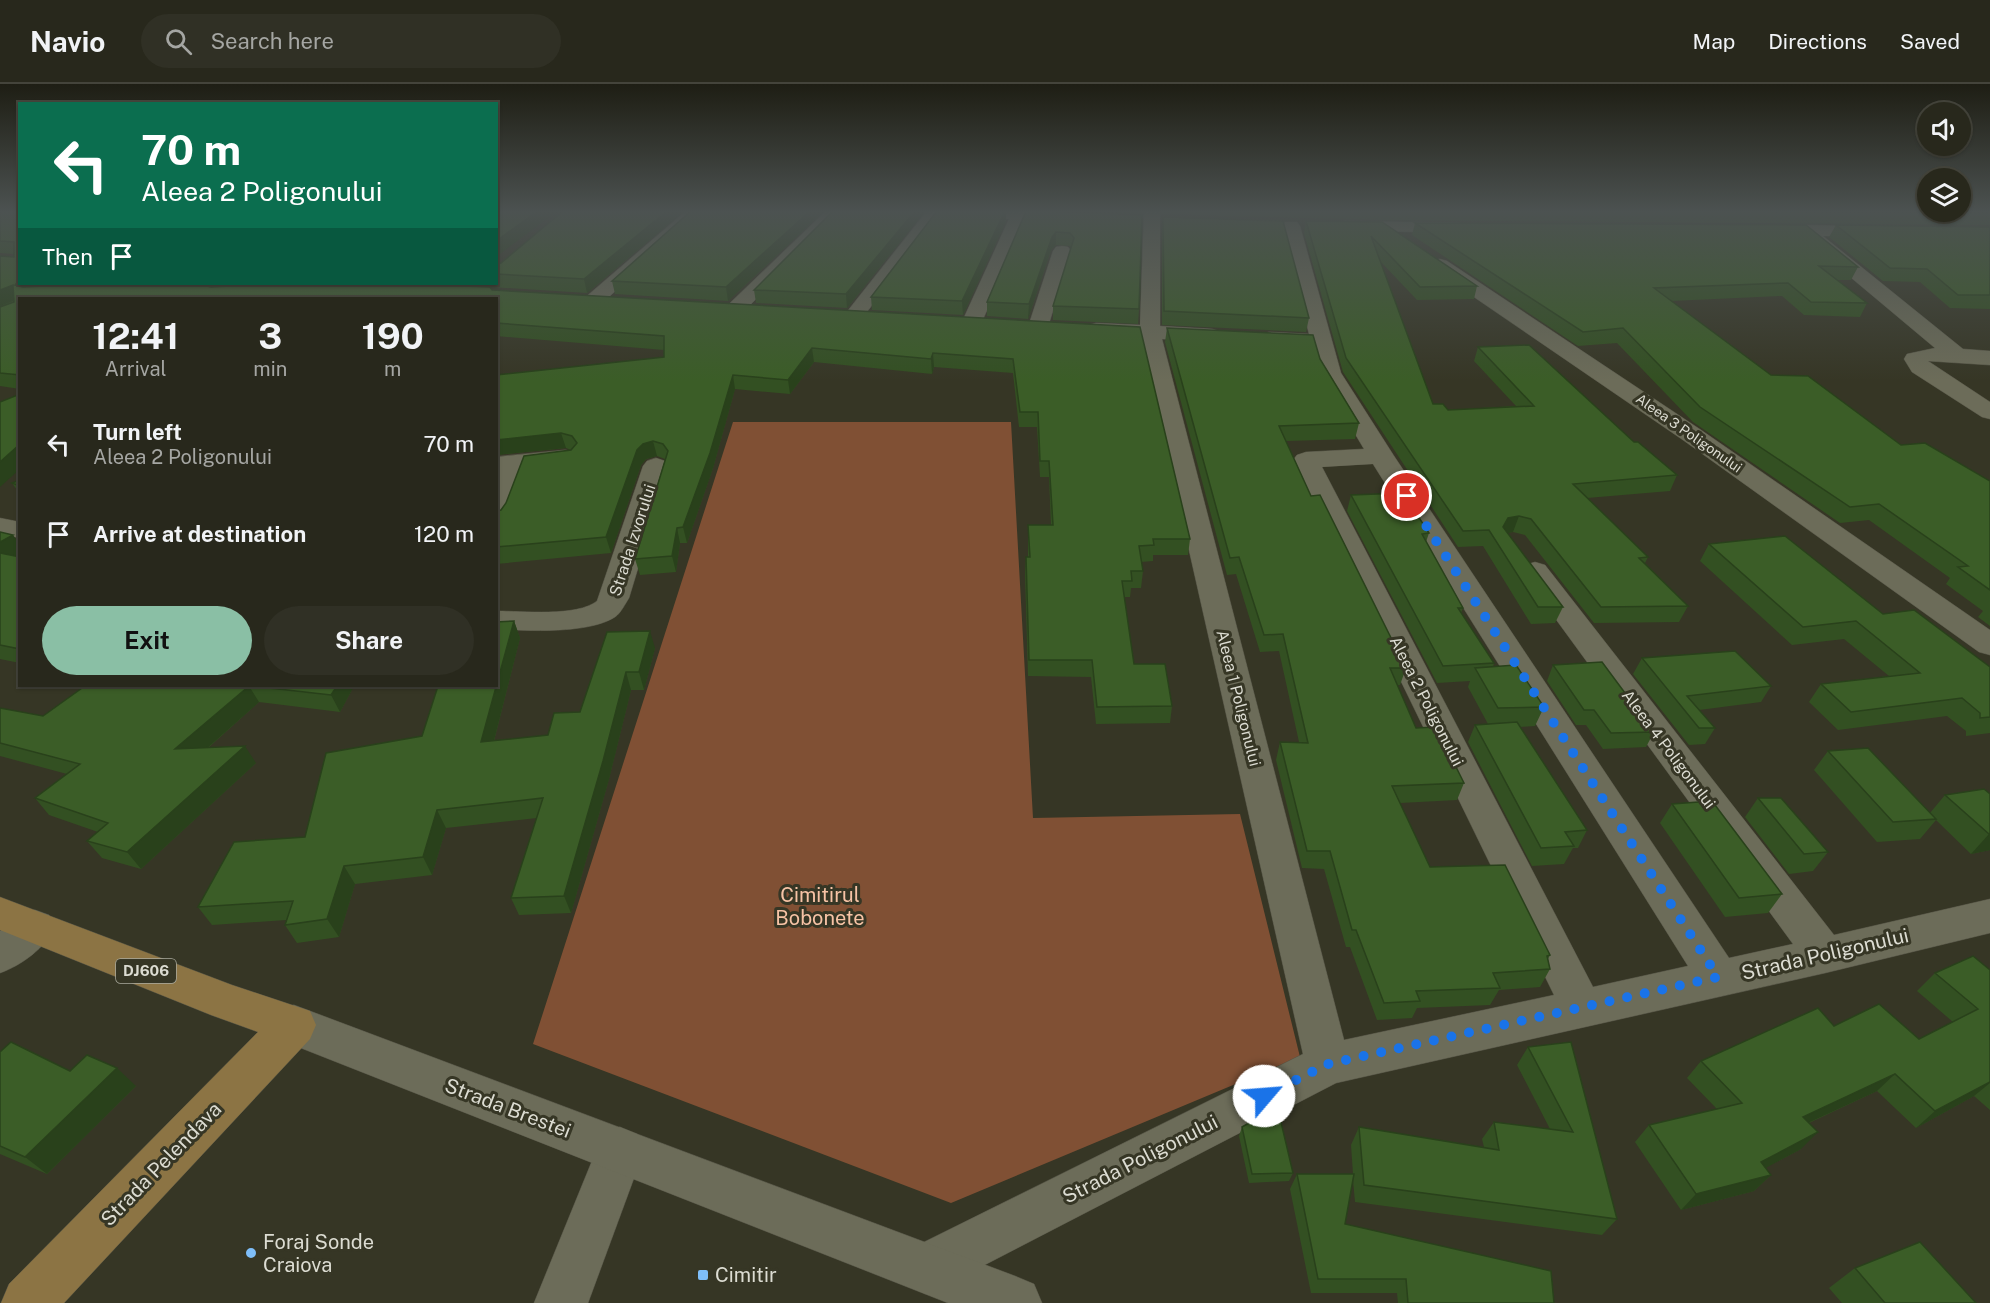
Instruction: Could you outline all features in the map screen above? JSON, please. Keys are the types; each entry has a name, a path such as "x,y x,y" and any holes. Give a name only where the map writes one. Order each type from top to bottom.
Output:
{"main road":[{"name":"Strada Brestei","path":"18,920 226,1002 294,1024"},
{"name":"Strada Pelendava","path":"28,1303 294,1024"}],"street":[{"path":"594,300 631,268"},
{"path":"735,309 777,268"},
{"path":"853,317 891,268"},
{"path":"971,324 996,268"},
{"path":"1038,327 1057,268"},
{"name":"Aleea 1 Poligonului","path":"1148,268 1150,332 1328,1064"},
{"path":"1310,268 1322,341 1330,373 1381,456 1718,977"},
{"name":"Aleea 3 Poligonului","path":"1444,268 1692,435 1990,645"},
{"path":"1851,268 1957,355"},
{"path":"571,298 618,301"},
{"path":"712,307 759,310"},
{"path":"829,315 877,318"},
{"path":"947,323 993,325"},
{"path":"1016,326 1230,336"},
{"path":"1253,338 1322,341"},
{"path":"1990,358 1934,355 1919,356 1915,359 1920,367 1990,412"},
{"name":"Aleea 2 Poligonului","path":"1381,456 1306,460 1582,1008"},
{"path":"498,508 507,463 566,458"},
{"name":"Strada Izvorului","path":"498,620 540,621 595,614 604,610 614,598 656,466"},
{"path":"0,526 18,530"},
{"name":"Aleea 4 Poligonului","path":"1513,542 1825,956"},
{"name":"Strada Poligonului","path":"926,1268 1328,1064 1718,977 1825,956 1990,916"},
{"path":"0,956 18,920"},
{"name":"Strada Brestei","path":"294,1024 1015,1303"},
{"path":"561,1303 620,1151"}],"green space":[{"name":"Cimitirul Bobonete","path":"733,422 1011,422 1033,818 1240,814 1300,1057 951,1203 533,1044"}],"building":[{"path":"0,268 18,268 18,281 15,285 23,287 48,285 202,285 211,287 233,285 437,285 1140,327 1190,539 1153,539 1154,545 1139,546 1143,571 1131,571 1132,581 1122,581 1134,664 1165,664 1172,706 1097,707 1092,660 1029,660 1026,557 1030,557 1028,525 1053,525 1049,461 1040,461 1038,412 1020,412 1013,359 933,353 931,359 812,348 788,380 733,375 710,453 683,527 677,528 672,556 635,559 668,451 663,444 653,441 643,444 637,450 606,537 498,547 498,511 506,503 524,456 571,450 577,443 572,436 561,433 498,440 498,375 664,357 664,336 498,323 498,297 18,297 18,375 0,373 0,307 14,302 13,285 0,290"},
{"path":"498,268 598,268 584,279 498,274"},
{"path":"627,268 747,268 726,287 612,281"},
{"path":"776,268 868,268 846,294 754,290"},
{"path":"893,268 978,268 962,301 871,297"},
{"path":"1002,268 1041,268 1029,304 987,302"},
{"path":"1065,268 1140,268 1139,309 1053,306"},
{"path":"1164,268 1296,268 1309,318 1164,311"},
{"path":"1320,268 1383,268 1433,404 1443,404 1448,410 1534,406 1478,347 1529,345 1634,442 1638,442 1677,475 1573,484 1648,557 1639,558 1688,606 1601,607 1531,519 1519,516 1508,518 1503,527 1563,607 1538,607 1489,530 1463,531 1346,358"},
{"path":"1402,268 1450,268 1477,286 1420,287"},
{"path":"1484,268 1821,268 1867,303 1811,302 1788,283 1654,288 1771,375 1808,376 1901,445 1925,443 1990,481 1990,590 1958,567 1968,566 1879,504 1850,507 1700,407 1623,328 1583,332"},
{"path":"1890,268 1990,268 1990,295 1958,295 1927,269"},
{"path":"1167,328 1313,335 1320,359 1359,423 1279,426 1311,496 1320,495 1406,668 1390,668 1416,728 1436,727 1464,783 1392,786 1430,867 1505,865 1550,955 1547,956 1550,969 1493,973 1500,988 1416,991 1420,1001 1384,1003 1356,930 1352,930 1330,851 1307,851 1280,742 1308,743 1283,634 1264,635 1239,557 1230,558"},
{"path":"18,395 18,446 0,462 0,402"},
{"path":"1403,493 1429,533 1422,534 1463,608 1458,608 1494,663 1443,666 1351,495"},
{"path":"0,532 13,535 0,542"},
{"path":"1785,536 1883,614 1914,610 1990,667 1990,717 1980,718 1980,713 1962,698 1851,712 1821,684 1920,673 1856,621 1803,627 1709,544"},
{"path":"0,553 18,557 18,649 0,645"},
{"path":"514,621 498,680 498,622"},
{"path":"650,631 639,672 626,672 564,896 511,898 543,798 437,810 423,857 344,866 327,919 285,925 293,901 198,907 234,842 305,837 326,753 422,736 438,687 496,687 481,742 548,735 554,713 580,712 607,632"},
{"path":"1735,651 1771,686 1687,696 1715,728 1699,728 1642,658"},
{"path":"1602,662 1654,732 1611,733 1594,710 1584,710 1553,665"},
{"path":"1516,665 1544,707 1498,708 1475,668"},
{"path":"84,687 248,687 175,749 245,746 127,852 87,841 108,823 35,798 80,764 0,743 0,708 43,716"},
{"path":"261,687 336,687 331,695"},
{"path":"1517,722 1587,830 1565,832 1574,846 1541,848 1475,725"},
{"path":"1868,748 1936,819 1893,822 1828,751"},
{"path":"1984,789 1990,794 1990,834 1945,795"},
{"path":"1758,798 1781,798 1828,852 1804,854"},
{"path":"1712,801 1782,894 1739,898 1672,804"},
{"path":"1973,956 1990,970 1990,1082 1935,1111 1895,1074 1803,1117 1818,1132 1761,1162 1771,1175 1696,1194 1649,1125 1742,1103 1701,1061 1818,1008 1834,1026 1879,1004 1919,1039 1978,1009 1935,973"},
{"path":"11,1042 70,1071 87,1055 117,1068 25,1157 0,1146 0,1052"},
{"path":"1571,1042 1617,1219 1364,1185 1359,1127 1499,1150 1494,1122 1573,1132 1528,1047"},
{"path":"1280,1118 1293,1173 1252,1174 1242,1127 1256,1119"},
{"path":"1297,1174 1354,1174 1345,1224 1551,1271 1554,1303 1408,1303 1406,1279 1318,1279"},
{"path":"1920,1242 1976,1303 1885,1303 1855,1268"}],"place":[{"name":"Foraj Sonde Craiova","path":"251,1253"},
{"name":"Cimitir","path":"703,1275"}],"route":[{"path":"1264,1096 1328,1064 1718,977 1407,496"}]}
